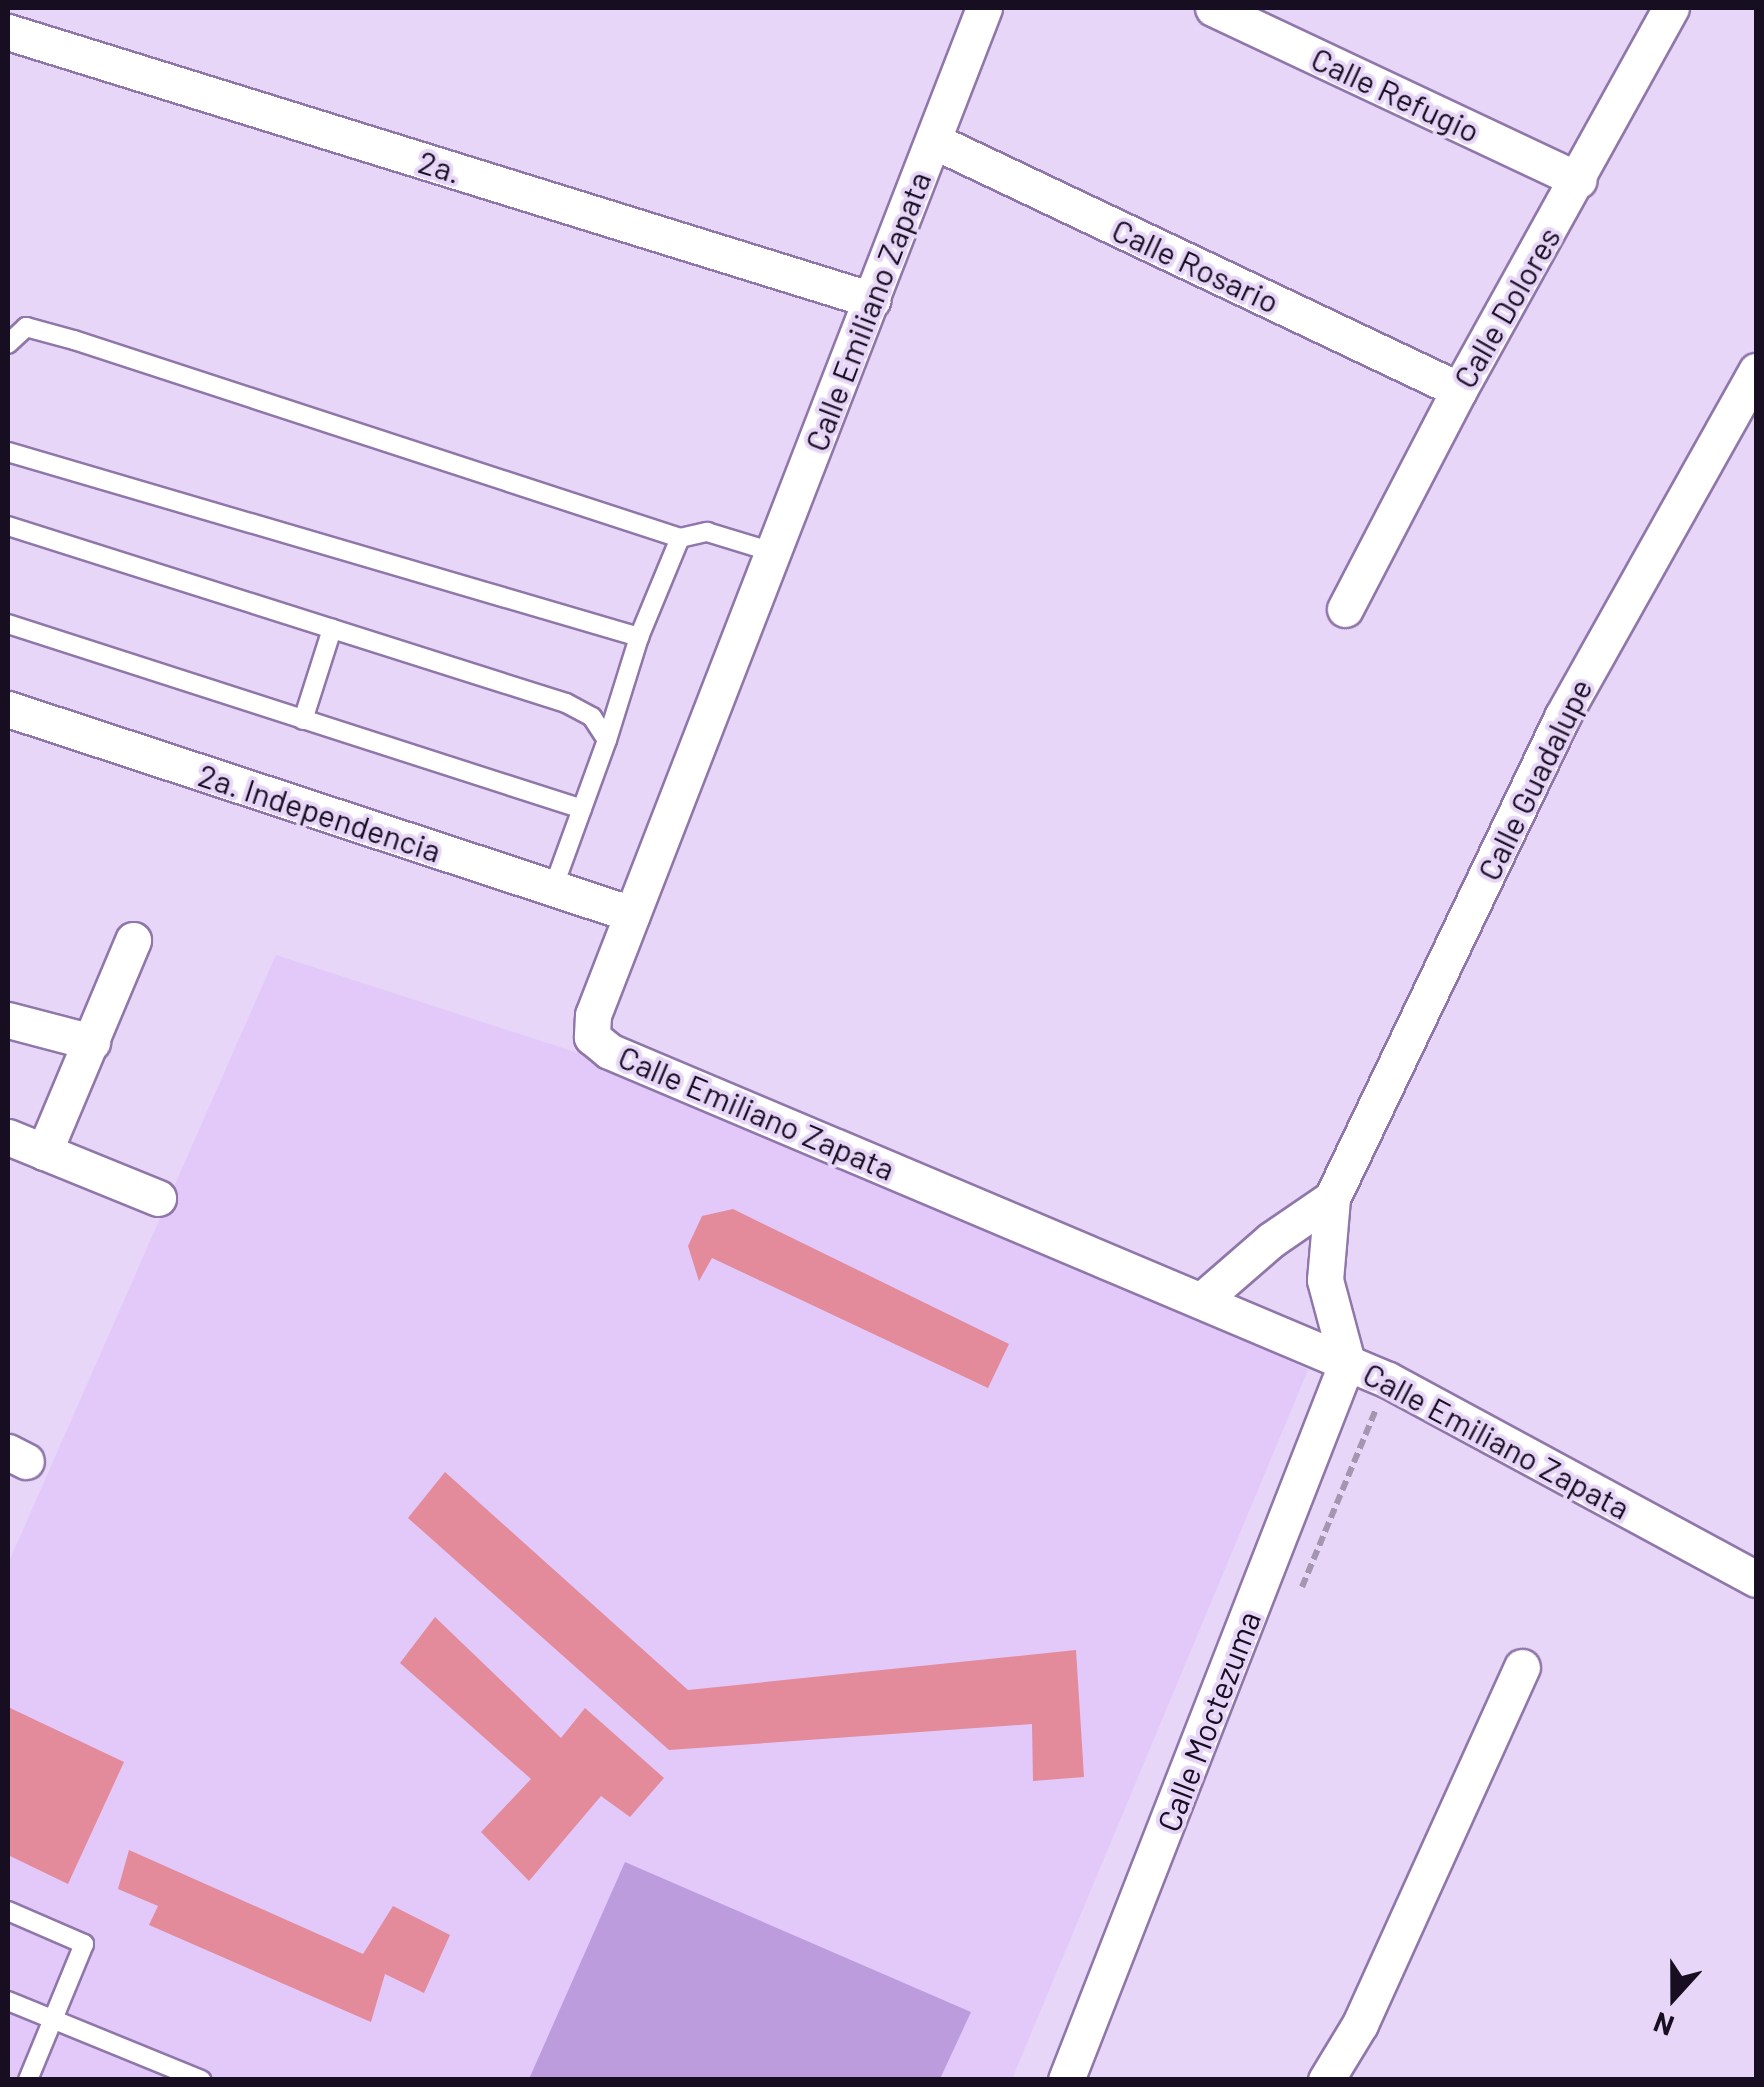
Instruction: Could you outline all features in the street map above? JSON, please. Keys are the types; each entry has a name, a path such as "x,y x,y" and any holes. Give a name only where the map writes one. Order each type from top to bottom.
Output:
{"street":[{"name":"Calle Emiliano Zapata","path":"984,8 593,1016 592,1037 609,1051 1347,1362 1756,1579"},
{"name":"Calle Refugio","path":"1213,8 1579,180"},
{"name":"Calle Dolores","path":"1345,609 1459,390 1579,180 1671,8"},
{"name":"2a.","path":"8,32 872,300"},
{"name":"Calle Rosario","path":"934,141 1459,390"},
{"name":"Calle Guadalupe","path":"1347,1362 1325,1280 1332,1198 1562,716 1756,371"},
{"name":"2a. Independencia","path":"8,709 632,914"},
{"path":"44,1152 133,940"},
{"path":"8,1020 92,1042"},
{"path":"8,1137 158,1198"},
{"name":"Calle Guadalupe","path":"1204,1300 1272,1240 1332,1198"},
{"name":"Calle Moctezuma","path":"1066,2080 1347,1362"},
{"path":"1326,2080 1360,2024 1522,1666"}],"lane":[{"path":"8,344 26,327 74,340 680,538 707,532 774,552"},
{"path":"8,452 639,638"},
{"path":"8,526 566,703 592,716 607,740"},
{"path":"553,888 639,638 680,538"},
{"path":"8,624 582,810"},
{"path":"303,720 332,629"},
{"path":"8,1911 84,1944 28,2080"},
{"path":"8,2002 202,2080"}],"shaded area":[{"path":"276,955 578,1053 1199,1318 1308,1370 1012,2079 8,2080 8,1564"},
{"path":"625,1862 971,2012 940,2079 529,2079"}],"building":[{"path":"733,1209 1009,1344 988,1388 712,1258 699,1281 688,1246 702,1216"},
{"path":"445,1472 688,1690 1076,1650 1084,1777 1033,1781 1032,1724 669,1750 408,1518"},
{"path":"435,1617 561,1738 585,1708 664,1778 630,1817 601,1796 529,1881 481,1832 531,1779 400,1663"},
{"path":"8,1707 124,1762 68,1884 8,1855"},
{"path":"129,1850 363,1954 393,1906 450,1935 424,1993 385,1974 371,2022 149,1925 158,1906 118,1889"}]}
